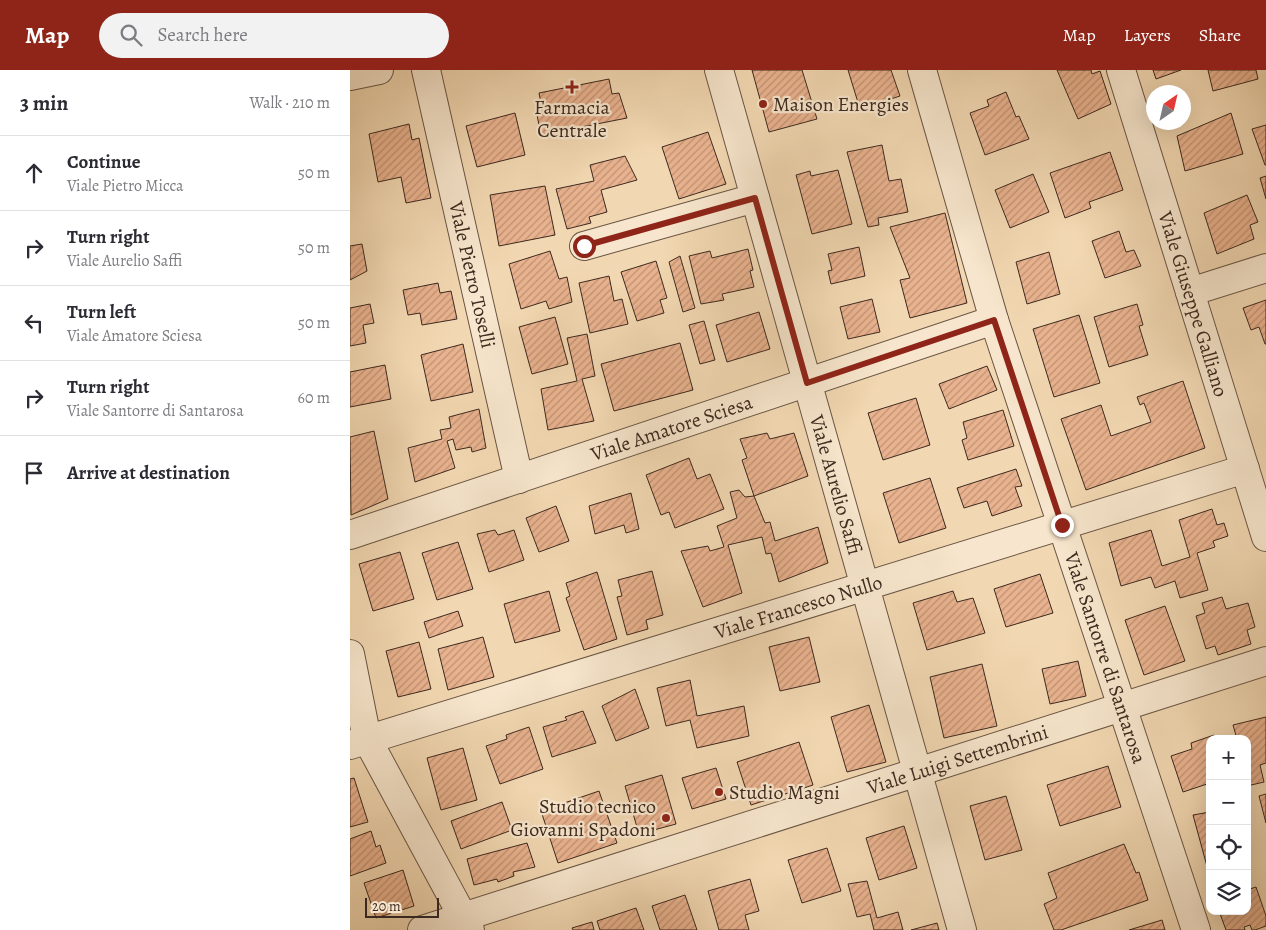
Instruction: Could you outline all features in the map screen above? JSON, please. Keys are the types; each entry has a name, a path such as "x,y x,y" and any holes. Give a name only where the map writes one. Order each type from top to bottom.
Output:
{"street":[{"path":"350,76 379,70"},
{"name":"Viale Pietro Toselli","path":"426,70 518,479"},
{"name":"Viale Aurelio Saffi","path":"719,70 962,930"},
{"name":"Viale Santorre di Santarosa","path":"922,70 994,320 1196,930"},
{"name":"Viale Giuseppe Galliano","path":"1121,70 1266,537"},
{"path":"584,246 755,198"},
{"path":"1190,292 1266,268"},
{"name":"Viale Amatore Sciesa","path":"350,535 994,320"},
{"name":"Viale Francesco Nullo","path":"359,742 1245,468"},
{"path":"350,654 359,742 466,924"},
{"name":"Viale Luigi Settembrini","path":"422,930 466,924 918,772 1266,661"}],"building":[{"path":"752,70 802,70 817,119 769,132"},
{"path":"848,70 891,70 900,96 860,109"},
{"path":"1057,70 1091,70 1092,74 1100,71 1111,104 1078,119"},
{"path":"1153,70 1181,70 1156,79"},
{"path":"1208,70 1256,70 1258,79 1213,91"},
{"path":"609,79 612,94 619,93 627,118 541,135 537,115 543,114 539,93"},
{"path":"1006,92 1016,117 1019,116 1029,139 985,155 970,113 989,106 987,100"},
{"path":"515,113 525,155 477,167 466,126"},
{"path":"1231,113 1243,154 1185,171 1177,136"},
{"path":"409,124 412,140 419,138 431,198 406,203 401,177 378,182 369,134"},
{"path":"1266,125 1266,165 1265,165 1252,129"},
{"path":"708,132 726,184 679,199 662,147"},
{"path":"882,145 889,181 901,179 908,212 878,218 879,225 868,227 847,152"},
{"path":"1110,152 1123,190 1089,202 1091,208 1065,218 1050,173"},
{"path":"625,156 637,180 601,190 607,212 589,217 591,223 567,229 556,189 594,181 590,165"},
{"path":"838,170 852,224 812,234 796,175 810,171 811,176"},
{"path":"1033,174 1049,212 1010,228 995,190"},
{"path":"1266,176 1266,199 1260,178"},
{"path":"545,186 555,235 499,246 490,195"},
{"path":"1247,195 1258,222 1250,225 1254,239 1217,254 1204,213"},
{"path":"945,213 967,303 910,318 900,280 910,278 890,227"},
{"path":"1119,231 1126,252 1134,250 1141,266 1105,278 1092,241"},
{"path":"362,244 367,271 350,280 350,246"},
{"path":"859,247 865,276 831,284 828,271 832,270 828,254"},
{"path":"748,249 753,270 750,271 754,287 722,294 724,300 701,304 689,256 710,251 712,258"},
{"path":"550,251 559,279 567,277 572,302 549,309 546,301 521,309 509,264"},
{"path":"1049,252 1060,294 1027,304 1016,262"},
{"path":"680,256 695,308 683,312 669,262"},
{"path":"656,261 667,298 660,300 664,313 637,321 621,272"},
{"path":"609,276 614,301 622,299 628,324 590,333 579,283"},
{"path":"438,283 440,293 451,291 457,319 422,325 420,313 408,315 403,290"},
{"path":"872,299 880,332 848,339 840,307"},
{"path":"1266,300 1265,344 1259,327 1251,330 1243,308"},
{"path":"370,304 374,323 363,325 366,343 350,346 350,308"},
{"path":"1137,304 1143,325 1139,326 1148,355 1109,367 1094,317"},
{"path":"759,312 770,349 727,362 716,325"},
{"path":"1079,315 1100,383 1054,397 1033,329"},
{"path":"555,317 568,364 532,374 519,327"},
{"path":"704,321 715,360 700,364 689,325"},
{"path":"587,334 595,376 582,379 594,421 548,430 541,389 577,381 567,338"},
{"path":"680,343 693,390 614,411 601,364"},
{"path":"463,344 473,392 431,401 421,355"},
{"path":"385,365 391,399 350,407 350,372"},
{"path":"987,366 997,390 949,409 939,384"},
{"path":"1183,381 1205,448 1086,490 1061,419 1101,405 1111,436 1151,422 1144,403 1140,405 1137,397"},
{"path":"916,398 930,445 883,460 868,413"},
{"path":"479,409 486,448 472,452 471,447 456,450 453,439 447,441 455,468 415,482 408,448 442,439 440,430 451,428 449,417"},
{"path":"1003,410 1014,446 968,460 962,440 967,438 963,422"},
{"path":"374,431 388,499 351,515 350,437"},
{"path":"767,433 770,439 794,433 808,476 754,496 742,460 747,458 740,439"},
{"path":"689,458 697,479 710,474 724,509 675,528 669,512 661,515 646,475"},
{"path":"1016,469 1022,486 1015,487 1022,506 992,516 987,501 964,508 957,488"},
{"path":"930,478 946,528 899,543 883,493"},
{"path":"739,490 745,497 754,496 765,523 770,522 775,541 818,527 828,563 779,582 771,553 766,554 762,537 728,545 742,593 703,607 681,551 708,546 710,551 724,547 717,526 737,518 730,492"},
{"path":"631,493 639,529 626,533 624,525 595,534 589,506"},
{"path":"556,506 569,541 539,552 526,518"},
{"path":"1212,509 1217,525 1224,523 1228,536 1213,541 1215,547 1197,553 1208,590 1180,598 1175,581 1155,588 1151,577 1121,586 1109,543 1151,530 1162,566 1190,557 1179,520"},
{"path":"495,530 498,535 514,530 524,560 489,572 477,534"},
{"path":"458,542 473,589 437,600 422,553"},
{"path":"400,552 414,599 373,611 359,564"},
{"path":"652,571 663,615 646,620 648,629 627,635 617,597 622,596 618,580"},
{"path":"597,572 617,639 584,650 566,598 570,596 566,583"},
{"path":"1040,574 1053,613 1006,627 994,589"},
{"path":"549,591 560,631 515,643 504,604"},
{"path":"953,591 957,602 973,598 985,633 927,650 913,603"},
{"path":"1222,597 1226,609 1248,603 1255,627 1247,630 1251,644 1218,655 1215,646 1206,649 1196,616 1205,613 1202,603"},
{"path":"1165,606 1185,661 1144,675 1125,620"},
{"path":"458,611 463,626 429,638 424,622"},
{"path":"483,637 494,677 448,690 438,649"},
{"path":"809,637 820,682 780,691 769,647"},
{"path":"419,642 431,689 398,697 386,651"},
{"path":"1078,661 1086,696 1050,704 1042,669"},
{"path":"982,664 997,726 944,738 930,677"},
{"path":"690,680 697,716 744,706 749,736 697,748 690,720 666,726 657,688"},
{"path":"635,689 649,728 616,741 602,706"},
{"path":"869,705 886,762 847,772 831,717"},
{"path":"583,711 596,743 552,757 543,727 567,720 565,717"},
{"path":"1266,717 1266,763 1260,765 1264,782 1251,785 1251,735 1236,735 1233,725"},
{"path":"529,727 543,769 500,784 486,746 507,739 506,735"},
{"path":"1206,738 1206,784 1183,792 1171,756 1192,749 1191,743"},
{"path":"799,742 813,785 751,805 737,762"},
{"path":"463,748 477,800 441,810 427,758"},
{"path":"1108,766 1121,807 1060,826 1047,785"},
{"path":"716,768 726,799 692,809 682,778"},
{"path":"662,775 676,824 639,834 625,786"},
{"path":"354,778 368,822 350,827 350,779"},
{"path":"599,791 617,843 558,863 541,811"},
{"path":"1266,794 1266,823 1259,796"},
{"path":"1006,796 1022,850 985,860 970,806"},
{"path":"502,802 512,830 461,849 451,821"},
{"path":"1206,813 1206,863 1193,815"},
{"path":"904,826 917,868 879,880 866,838"},
{"path":"371,831 376,847 380,845 386,863 350,876 350,839"},
{"path":"527,843 535,867 513,872 514,876 498,882 497,879 474,885 467,859"},
{"path":"1124,844 1136,873 1139,872 1148,900 1061,930 1054,930 1044,904 1057,898 1048,873"},
{"path":"827,848 841,891 802,903 788,860"},
{"path":"403,870 414,906 376,918 364,883"},
{"path":"750,879 759,911 745,915 749,930 719,930 708,891"},
{"path":"867,881 877,918 898,912 903,930 874,930 870,914 857,917 848,884"},
{"path":"1256,887 1266,916 1266,926 1255,930 1252,930 1250,925 1244,927 1245,930 1226,930 1220,915 1251,915 1251,889"},
{"path":"685,895 697,930 660,930 652,906"},
{"path":"636,908 644,930 600,930 597,921"},
{"path":"1162,920 1165,930 1129,930"},
{"path":"592,922 594,930 573,930 572,928"},
{"path":"937,923 939,930 911,930"}],"place":[{"name":"Farmacia Centrale","path":"572,87"},
{"name":"Maison Energies","path":"763,104"},
{"name":"Studio Magni","path":"719,792"},
{"name":"Studio tecnico Giovanni Spadoni","path":"666,818"}],"route":[{"path":"584,246 755,198 807,383 994,320 1062,525"}]}
